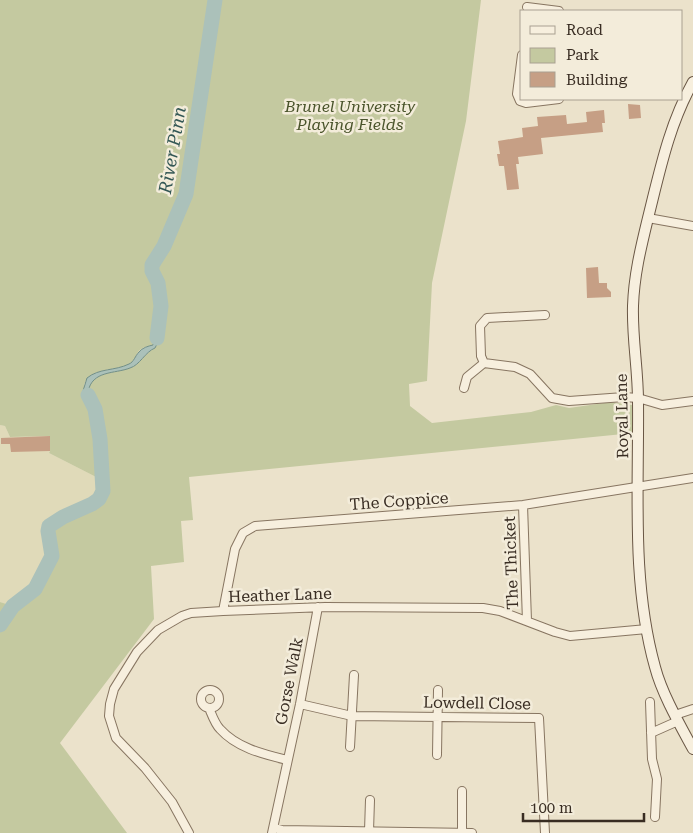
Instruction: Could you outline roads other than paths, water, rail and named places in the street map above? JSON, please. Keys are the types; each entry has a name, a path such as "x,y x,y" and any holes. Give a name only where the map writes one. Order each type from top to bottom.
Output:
{"street":[{"path":"528,6 553,10"},
{"path":"520,71 517,94 520,101 526,103 551,100"},
{"name":"Royal Lane","path":"693,82 678,110 664,153 637,260 633,307 638,398 638,549 642,593 655,668 693,749"},
{"path":"648,218 693,226"},
{"path":"484,363 481,356 480,326 487,318 545,316"},
{"path":"464,388 467,377 484,363 515,367 530,374 552,398 569,401 624,397 638,398 662,405 693,401"},
{"name":"The Coppice","path":"223,610 235,549 243,533 255,526 523,505 693,478"},
{"name":"The Thicket","path":"523,505 527,621"},
{"name":"Heather Lane","path":"189,833 172,802 145,768 116,738 109,716 114,689 137,652 158,630 182,616 223,610 318,607 483,608 500,611 555,632 575,637 647,629"},
{"name":"Gorse Walk","path":"273,830 300,704 318,607"},
{"path":"350,746 354,675"},
{"path":"437,755 438,690"},
{"path":"650,702 652,759 657,779 655,818"},
{"name":"Lowdell Close","path":"300,704 352,716 540,718 545,833"},
{"path":"209,708 218,728 249,750 287,760"},
{"path":"651,733 693,709"},
{"path":"462,790 462,832"},
{"path":"369,831 370,800"},
{"path":"273,830 472,833"}],"water":[{"path":"160,318 162,334 155,348 148,352 134,366 99,376 90,385 88,392 97,406 95,414 83,391 87,378 102,371 129,364 142,349 153,345"}],"waterway":[{"name":"River Pinn","path":"157,338 161,306 158,283 152,271 152,265 164,246 186,194 215,0"},
{"name":"River Pinn","path":"0,625 13,606 35,589 52,556 49,526 63,517 92,504 99,499 103,491 100,439 95,409 88,395"}],"park label":[{"name":"Brunel University Playing Fields","path":"350,115"}]}
